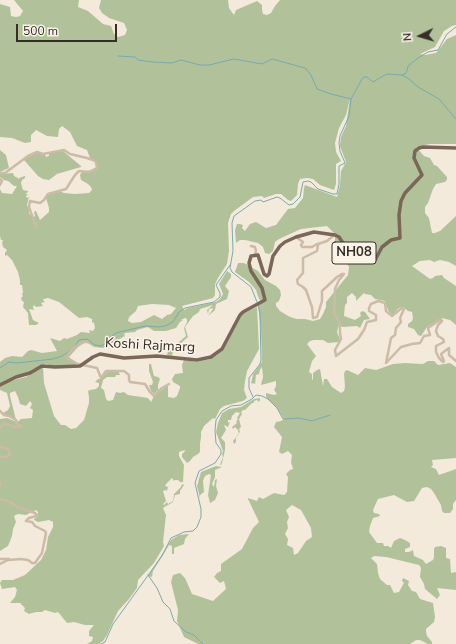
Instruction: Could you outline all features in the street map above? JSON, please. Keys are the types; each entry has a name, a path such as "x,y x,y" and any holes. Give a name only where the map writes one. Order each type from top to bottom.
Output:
{"main road":[{"name":"NH08","path":"255,255 260,259 264,274 268,275 275,251 285,242 314,232 335,235 339,237 347,249 353,253 371,262 374,261 382,247 391,240 400,238 398,215 401,201 405,193 422,175 414,158 415,151 423,147 456,148"},
{"name":"Koshi Rajmarg","path":"0,385 16,377 30,373 44,365 55,367 83,365 92,357 102,354 124,358 147,356 187,360 208,359 222,349 238,317 243,312 264,301 265,299 262,288 251,271 249,263 250,258 255,255"}],"street":[{"path":"0,173 5,173 37,152 43,154 64,150 70,154 93,160 97,168 89,172 83,170 80,171 75,175 68,187 48,194 40,203 30,201 29,207 36,227"},
{"path":"0,179 2,181 0,185"},
{"path":"296,237 303,242 301,245 302,247 312,247 335,235"},
{"path":"318,244 317,251 304,258 303,273 297,282 306,290 312,307 312,317 314,319 322,301 322,291 337,277 344,274 339,280 336,289 334,313 340,324 341,339 335,350 336,356 358,339 368,322 376,320 376,315 369,312 369,308 371,304 378,301 385,303 386,311 392,316 402,308 404,309 400,318 401,322 396,328 395,335 392,338 386,363 401,347 420,343 424,336 429,336 428,328 441,319 442,321 438,325 436,331 438,336 443,339 444,342 436,346 436,352 443,362 444,361 441,354 449,348 449,355 456,361"},
{"path":"251,246 255,247 255,255"},
{"path":"88,342 83,342 67,356 67,358 83,365 97,368 101,378 106,371 124,371 129,375 130,382 146,384 154,396 162,388 169,384"},
{"path":"0,411 16,420 17,424 21,426 13,427 3,424 0,428"},
{"path":"0,447 8,449 10,454 7,457 0,457"},
{"path":"0,499 35,513 37,515 36,516 29,518 26,521 32,522 35,526 46,533 42,553 35,563 28,560 0,559"},
{"path":"0,564 12,560"}],"green space":[{"path":"14,0 79,0 78,7 88,11 103,24 111,26 114,34 118,37 125,35 127,30 124,23 109,18 102,13 99,8 101,0 228,0 229,8 234,15 236,10 257,1 262,5 263,14 267,15 271,13 280,0 456,0 456,25 444,31 435,47 420,54 425,55 436,53 447,39 456,35 456,144 430,144 416,147 424,156 430,158 434,165 437,166 447,177 445,182 436,184 425,207 425,213 429,218 432,233 440,231 456,216 456,266 449,262 440,260 434,262 430,260 420,261 412,266 430,279 435,276 442,275 456,286 456,325 450,320 442,318 427,327 421,336 418,335 414,329 408,327 408,324 413,318 412,312 403,307 391,314 385,301 375,299 371,295 364,293 356,301 356,297 352,293 347,297 344,316 355,320 361,316 360,313 362,311 365,312 370,319 364,320 360,328 357,326 343,327 339,325 337,332 340,339 339,342 328,343 323,340 314,340 307,344 316,356 312,361 309,372 312,374 312,380 313,373 320,369 323,386 324,379 327,379 332,387 341,393 344,391 344,374 347,370 358,375 365,368 376,370 393,364 423,364 428,361 434,361 438,365 450,363 456,367 456,458 432,460 433,465 431,467 436,469 439,475 456,469 456,500 453,504 453,509 450,513 444,513 434,493 427,487 422,488 414,501 407,502 394,495 378,499 373,510 374,513 379,514 380,516 373,518 369,532 377,543 383,543 384,546 391,548 394,541 400,538 405,540 410,543 410,547 405,549 405,552 413,550 414,556 423,560 426,564 433,560 435,547 441,546 446,548 446,558 450,559 451,573 456,572 456,590 437,588 440,595 437,599 425,589 420,577 421,568 419,565 386,557 374,556 371,558 377,564 380,579 387,585 390,585 394,593 399,592 404,583 402,581 403,578 409,581 408,585 412,591 416,592 420,599 433,603 435,617 434,622 426,629 427,636 432,644 416,640 410,644 198,644 184,637 177,621 178,610 171,582 173,575 180,573 185,578 192,594 213,601 226,589 224,581 220,583 214,577 221,571 221,564 242,549 253,528 259,522 248,498 257,501 259,497 263,499 274,493 284,495 287,492 288,477 286,474 293,469 291,462 292,455 288,451 282,454 279,452 282,437 274,427 276,422 284,419 277,408 266,397 266,393 274,395 277,394 274,390 276,381 261,385 263,377 262,367 259,374 256,375 255,384 251,384 253,374 262,362 261,330 258,305 261,301 256,290 249,282 235,272 238,263 244,263 258,271 265,280 280,290 281,295 279,301 276,303 276,306 280,311 290,317 313,321 320,319 326,307 326,302 348,275 349,267 337,246 335,234 327,226 301,229 279,239 275,242 273,251 269,254 265,253 263,247 258,243 240,240 236,243 235,230 237,224 243,225 242,228 245,231 250,224 256,222 266,228 276,225 288,209 295,208 303,198 305,185 337,197 341,171 346,162 340,146 341,137 346,126 350,98 346,115 339,128 335,143 336,152 341,161 336,164 336,184 334,190 320,185 313,179 300,179 297,195 291,201 281,194 264,198 262,196 253,197 231,214 228,223 229,251 227,264 215,284 215,295 213,298 182,306 184,310 216,302 220,299 223,294 219,284 227,271 231,274 231,277 225,286 229,291 227,299 216,304 215,310 208,316 213,308 209,309 208,314 207,310 213,305 200,309 199,312 193,316 185,327 188,337 173,350 172,356 167,355 168,351 177,346 186,336 184,328 187,319 185,318 181,320 183,320 176,328 166,331 154,331 148,327 135,332 125,333 125,336 103,348 94,347 86,342 78,347 69,357 77,366 56,367 46,364 41,365 34,370 0,384 0,362 5,358 12,356 22,357 31,350 42,353 57,351 50,338 60,341 81,332 90,333 89,330 93,331 95,328 94,323 92,323 92,319 87,317 79,318 59,302 48,298 43,300 45,302 41,303 43,306 36,307 34,305 34,310 29,309 33,320 39,323 36,325 29,325 28,313 23,307 24,302 21,298 23,296 23,292 22,285 20,285 18,272 12,260 7,255 5,256 7,250 3,247 3,240 1,240 0,236 0,189 2,193 12,194 17,186 14,186 8,181 4,180 0,177 0,174 13,173 18,180 19,178 25,176 21,183 23,190 28,191 25,194 28,194 26,196 27,198 29,197 27,205 29,213 33,218 36,211 40,220 49,212 46,198 48,195 59,191 75,194 89,193 92,190 91,187 81,180 80,175 82,172 97,169 98,166 95,161 90,158 87,150 77,146 70,132 62,126 59,129 58,137 47,136 36,130 31,135 31,142 25,143 12,138 0,137 0,4 10,7 11,16 20,16 23,11","holes":["152,304 169,305 176,308 171,314 162,319 154,315 141,322 132,323 128,321 129,317 136,311 138,306","292,505 301,510 311,528 312,537 306,541 298,553 294,555 293,548 287,545 288,539 285,534 288,528 287,522 289,517 286,510"]},
{"path":"0,150 6,155 9,168 0,172"},
{"path":"63,151 81,167 57,174 49,180 38,176 24,160 37,153 45,154 46,157 49,156 49,153"},
{"path":"257,307 259,349 247,371 244,390 247,398 243,401 224,406 220,409 215,419 213,418 204,426 201,432 200,452 190,461 187,463 182,457 185,450 179,452 179,456 184,465 183,482 178,480 174,481 172,478 166,484 165,486 168,487 167,491 163,491 166,501 163,504 164,505 167,502 168,504 173,501 174,494 183,484 184,485 180,491 180,494 175,495 173,502 163,508 166,515 163,542 164,546 154,563 138,580 137,588 118,611 103,641 99,644 87,644 92,641 93,637 89,636 89,631 94,625 85,625 74,622 67,623 58,612 55,613 45,610 42,612 29,614 24,611 25,608 20,603 10,603 15,597 17,590 15,587 2,589 0,583 2,580 13,580 25,575 41,560 46,550 48,537 53,527 53,522 49,520 38,522 34,520 38,516 38,512 36,510 26,515 18,514 14,516 16,522 8,546 0,551 0,419 7,418 17,422 21,419 32,418 33,410 30,408 32,404 30,401 26,406 20,404 15,391 10,393 10,396 16,420 3,413 8,410 10,406 7,393 0,390 0,386 9,381 26,377 43,367 44,383 54,416 61,425 65,425 71,429 76,428 84,420 89,403 88,391 96,389 99,386 99,383 95,382 98,379 101,379 107,372 118,371 120,375 116,375 115,377 107,377 103,380 101,388 104,390 108,401 113,400 116,392 124,392 128,395 148,398 151,402 154,396 168,385 168,397 174,398 177,396 180,386 173,382 172,379 175,374 183,373 182,365 184,360 197,362 210,359 217,355 222,351 240,317 244,313"},
{"path":"149,364 151,364 154,376 160,379 158,385 159,389 154,394 149,385 152,385 153,382 149,371"},
{"path":"260,398 259,402 257,400 254,401 254,403 241,412 242,414 239,419 241,427 239,429 239,433 235,427 233,429 232,427 237,423 236,421 238,420 237,418 240,413 236,412 232,416 231,420 228,420 228,423 230,422 228,427 224,425 226,430 221,438 225,442 225,450 222,463 220,465 223,457 223,451 216,432 222,413 229,409 241,407 254,399"},
{"path":"216,466 222,467 215,470 215,477 212,484 214,487 215,480 217,479 216,486 218,493 215,500 210,503 208,495 211,475 209,474 205,476 203,481 204,492 200,495 200,498 197,486 201,472"},
{"path":"189,534 185,539 184,544 174,548 174,554 172,554 172,546 169,545 153,571 152,577 148,576 171,540 179,535"}],"waterway":[{"path":"257,302 251,287 232,272 230,268 233,251 232,223 234,216 255,201 261,200 263,202 277,197 289,205 293,204 300,197 303,182 311,182 318,189 337,194 339,184 339,166 345,163 340,151 340,136 349,116 351,99 362,79 367,77 373,82 387,74 405,74 408,66 418,58 428,52 438,50 447,34 456,27"},
{"path":"118,56 135,57 138,60 153,62 172,63 181,60 200,65 209,65 234,59 262,64 272,59 305,68 311,75 317,89 351,99"},
{"path":"402,75 418,87 439,99 456,119"},
{"path":"76,345 79,340 87,339 95,345 101,346 116,333 145,326 165,326 173,322 179,312 185,308 214,302 220,297 220,293 216,285 230,265"},
{"path":"253,397 249,388 249,378 260,364 261,360 260,313 258,305"},
{"path":"0,368 9,362 17,363 53,359 62,356 74,348"},
{"path":"101,644 105,642 113,624 162,556 171,538 184,532 193,531 197,527 201,517 201,509 195,483 199,471 215,463 221,454 221,450 216,443 215,431 216,420 222,411 231,406 241,405 256,395 268,399 277,408 283,419 299,418 312,421 330,415"},
{"path":"148,575 157,588 163,602 170,609 174,621 186,632 194,635 203,644"}]}
